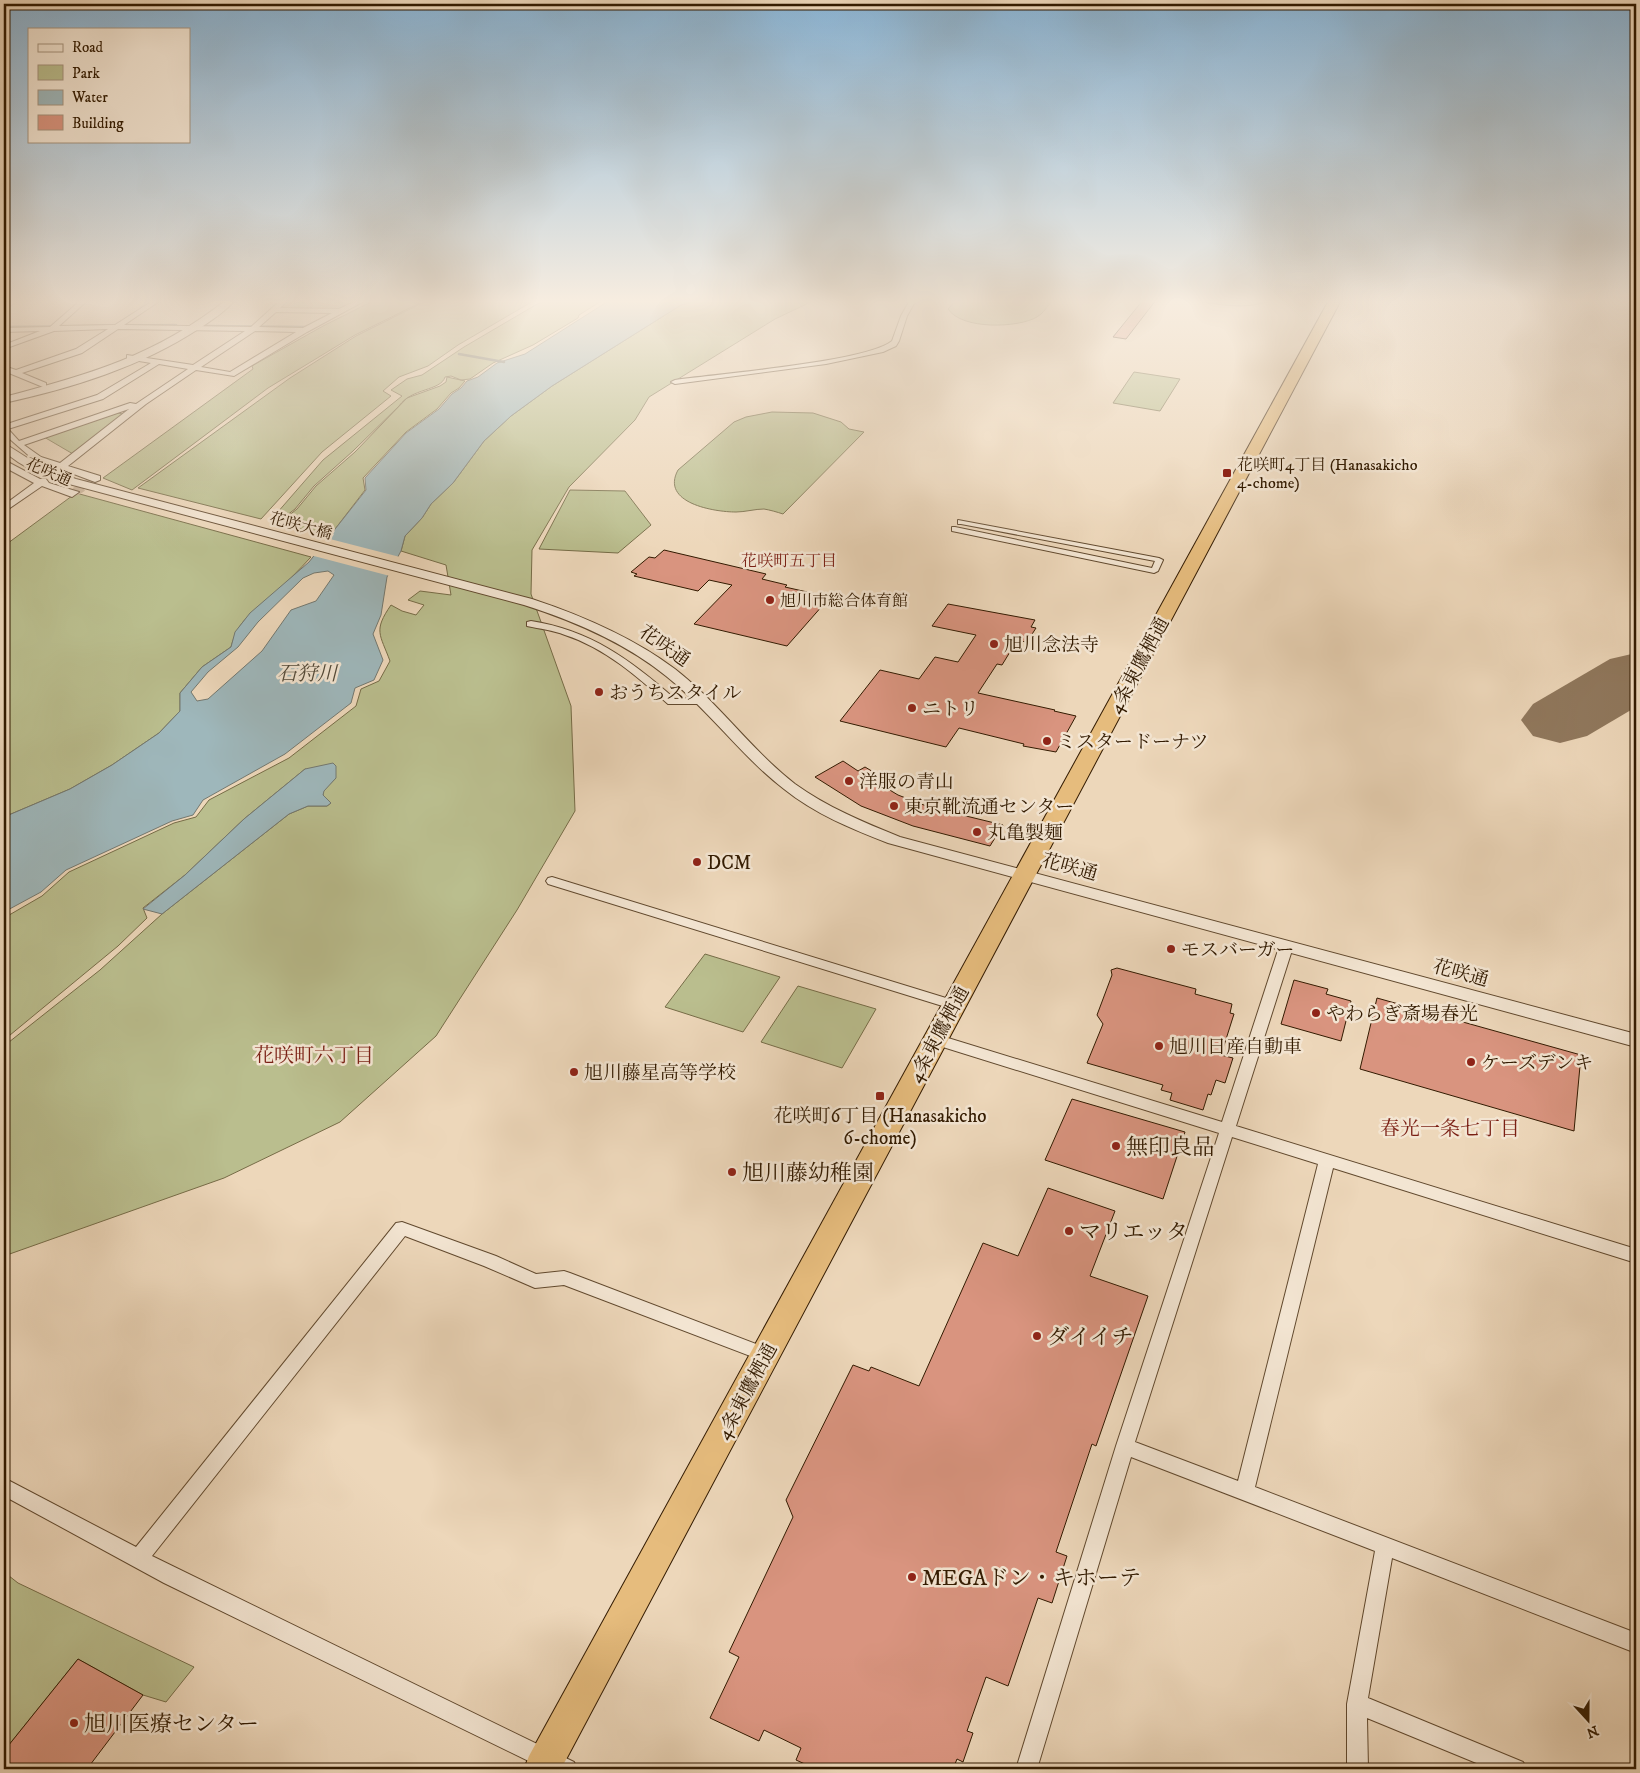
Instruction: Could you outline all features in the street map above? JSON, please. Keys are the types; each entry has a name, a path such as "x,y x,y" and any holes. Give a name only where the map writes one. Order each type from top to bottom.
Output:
{"highway":[{"name":"4条東鷹栖通","path":"552,1766 766,1355 1291,383"}],"street":[{"path":"38,383 43,385"},
{"path":"4,395 52,383"},
{"path":"4,400 68,383"},
{"path":"96,484 97,478 59,468 38,459 18,444 4,429 100,397 123,383"},
{"path":"59,468 143,402 172,383"},
{"path":"18,444 143,402"},
{"name":"花咲通","path":"4,446 23,461 44,472 96,484"},
{"path":"4,463 16,472 72,494 76,492"},
{"path":"4,477 16,472"},
{"path":"4,509 41,482"},
{"name":"花咲大橋","path":"96,484 496,593"},
{"path":"955,529 1154,571 1160,560 961,522"},
{"name":"花咲通","path":"496,593 561,612 603,630 635,648 670,672 704,701 777,776 828,811 894,840 1636,1041"},
{"path":"532,624 563,630 609,652 643,675 672,702 704,701"},
{"path":"552,882 954,1005"},
{"path":"1026,1769 1125,1446 1286,947"},
{"path":"935,1039 1636,1256"},
{"path":"1244,1493 1327,1160"},
{"path":"138,1560 402,1228 490,1261 535,1281 564,1278 766,1355"},
{"path":"1125,1446 1636,1644"},
{"path":"4,1487 138,1560 552,1766"},
{"path":"1357,1769 1357,1704 1385,1548"},
{"path":"1357,1704 1516,1769"}],"green space":[{"path":"234,383 277,383 132,490 103,478"},
{"path":"283,383 392,383 383,391 391,396 322,452 261,519 138,488"},
{"path":"402,383 441,383 404,400 353,451 314,486 295,509 278,522 270,521 323,460 402,396 391,390"},
{"path":"445,383 464,383 451,393 437,409 406,432 363,478 365,490 329,537 279,523 297,509 316,486 355,452 407,398"},
{"path":"557,383 672,383 649,397 635,420 569,487 532,550 531,594 571,706 575,811 517,910 436,1036 340,1122 224,1178 4,1256 4,1046 100,970 162,914 289,814 308,806 327,806 331,803 323,795 323,791 336,778 305,769 244,819 185,875 143,908 147,918 118,946 4,1040 4,918 42,896 69,872 174,823 196,817 209,800 289,758 356,706 361,689 379,681 390,661 381,638 380,627 391,605 416,615 424,605 408,600 420,591 451,595 446,565 401,551 405,536 422,518 431,504 453,483 484,441 511,416"},
{"path":"1127,383 1178,383 1160,411 1113,403"},
{"path":"772,412 813,413 841,422 849,429 864,432 783,514 764,509 726,512 703,507 683,498 676,490 674,481 678,470 734,422 746,417"},
{"path":"118,413 123,414 73,454 44,437"},
{"path":"570,490 625,491 651,525 618,553 539,549"},
{"path":"76,493 311,557 275,594 248,616 238,629 231,647 202,667 180,693 180,711 159,733 112,765 70,789 4,817 4,546"},
{"path":"705,954 780,977 743,1032 665,1007"},
{"path":"798,986 876,1009 842,1068 761,1042"},
{"path":"4,1572 18,1583 194,1667 166,1702 143,1695 78,1659 4,1751"}],"water":[{"name":"石狩川","path":"466,383 557,383 511,416 484,441 453,483 431,504 422,518 405,536 401,551 387,577 381,615 373,634 383,660 374,680 355,688 351,703 285,754 203,800 193,815 172,821 66,870 41,892 4,912 4,817 70,789 112,765 159,733 180,711 180,693 202,667 231,647 235,632 250,613 309,562 366,490 365,478 406,433 439,409 452,394","holes":["328,571 334,575 316,601 291,610 262,651 208,699 197,701 191,692 208,672 238,647 258,622 303,578 314,573"]},
{"path":"333,763 336,766 336,778 324,791 323,795 331,803 327,806 308,806 289,814 162,914 143,909 185,875 244,819 305,769"}],"pier":[{"path":"326,538 400,557 390,576 310,555"}],"building":[{"name":"旭川市総合体育館","path":"664,550 766,574 762,579 787,585 785,587 825,596 818,604 823,605 787,646 694,624 732,585 709,580 698,591 634,576 637,574 631,572 649,557 655,558"},
{"path":"948,604 1035,620 1031,627 1036,628 1027,642 1020,641 1016,648 1013,647 1002,665 997,664 978,693 1076,716 1056,752 1023,746 1024,744 959,728 946,747 840,721 880,670 919,679 935,657 958,662 976,635 932,626"},
{"path":"843,761 858,771 865,767 875,773 868,777 898,795 929,807 1003,825 990,846 913,826 861,806 815,777"},
{"name":"旭川日産自動車","path":"1117,968 1196,989 1195,994 1232,1004 1230,1013 1234,1014 1221,1055 1233,1058 1225,1083 1216,1080 1211,1095 1208,1094 1203,1110 1170,1100 1172,1093 1161,1090 1163,1085 1087,1063 1103,1024 1097,1015 1112,975 1111,970"},
{"name":"やわらぎ斎場春光","path":"1294,980 1328,989 1326,994 1351,1001 1341,1041 1281,1024"},
{"name":"ケーズデンキ","path":"1377,998 1581,1055 1574,1131 1360,1069"},
{"name":"無印良品","path":"1072,1099 1185,1132 1163,1199 1045,1160"},
{"name":"MEGAドン・キホーテ","path":"1048,1188 1115,1211 1090,1276 1148,1296 1096,1446 1092,1444 1056,1552 1067,1556 1052,1603 1038,1598 1008,1686 986,1677 967,1731 973,1733 963,1762 957,1759 953,1769 847,1769 838,1765 837,1769 816,1769 796,1760 801,1748 764,1730 759,1741 710,1718 739,1657 729,1652 793,1517 786,1500 853,1365 869,1371 871,1367 919,1386 983,1243 1018,1256"},
{"name":"旭川医療センター","path":"78,1659 143,1695 87,1769 4,1769 4,1751"}],"runway":[{"path":"1560,720 1636,675"}],"tunnel":[{"path":"75,492 95,479"}],"place":[{"name":"花咲町4丁目 (Hanasakicho 4-chome)","path":"1227,473"},
{"name":"旭川市総合体育館","path":"770,600"},
{"name":"旭川念法寺","path":"994,644"},
{"name":"おうちスタイル","path":"599,692"},
{"name":"ニトリ","path":"912,708"},
{"name":"ミスタードーナツ","path":"1047,741"},
{"name":"洋服の青山","path":"849,781"},
{"name":"東京靴流通センター","path":"894,806"},
{"name":"丸亀製麺","path":"977,832"},
{"name":"DCM","path":"697,862"},
{"name":"モスバーガー","path":"1171,949"},
{"name":"やわらぎ斎場春光","path":"1316,1013"},
{"name":"旭川日産自動車","path":"1159,1046"},
{"name":"ケーズデンキ","path":"1471,1062"},
{"name":"旭川藤星高等学校","path":"574,1072"},
{"name":"花咲町6丁目 (Hanasakicho 6-chome)","path":"880,1096"},
{"name":"無印良品","path":"1116,1146"},
{"name":"旭川藤幼稚園","path":"732,1172"},
{"name":"マリエッタ","path":"1069,1231"},
{"name":"ダイイチ","path":"1037,1336"},
{"name":"MEGAドン・キホーテ","path":"912,1577"},
{"name":"旭川医療センター","path":"74,1723"}],"district":[{"name":"花咲町五丁目","path":"789,560"},
{"name":"花咲町六丁目","path":"314,1055"},
{"name":"春光一条七丁目","path":"1450,1128"}]}
